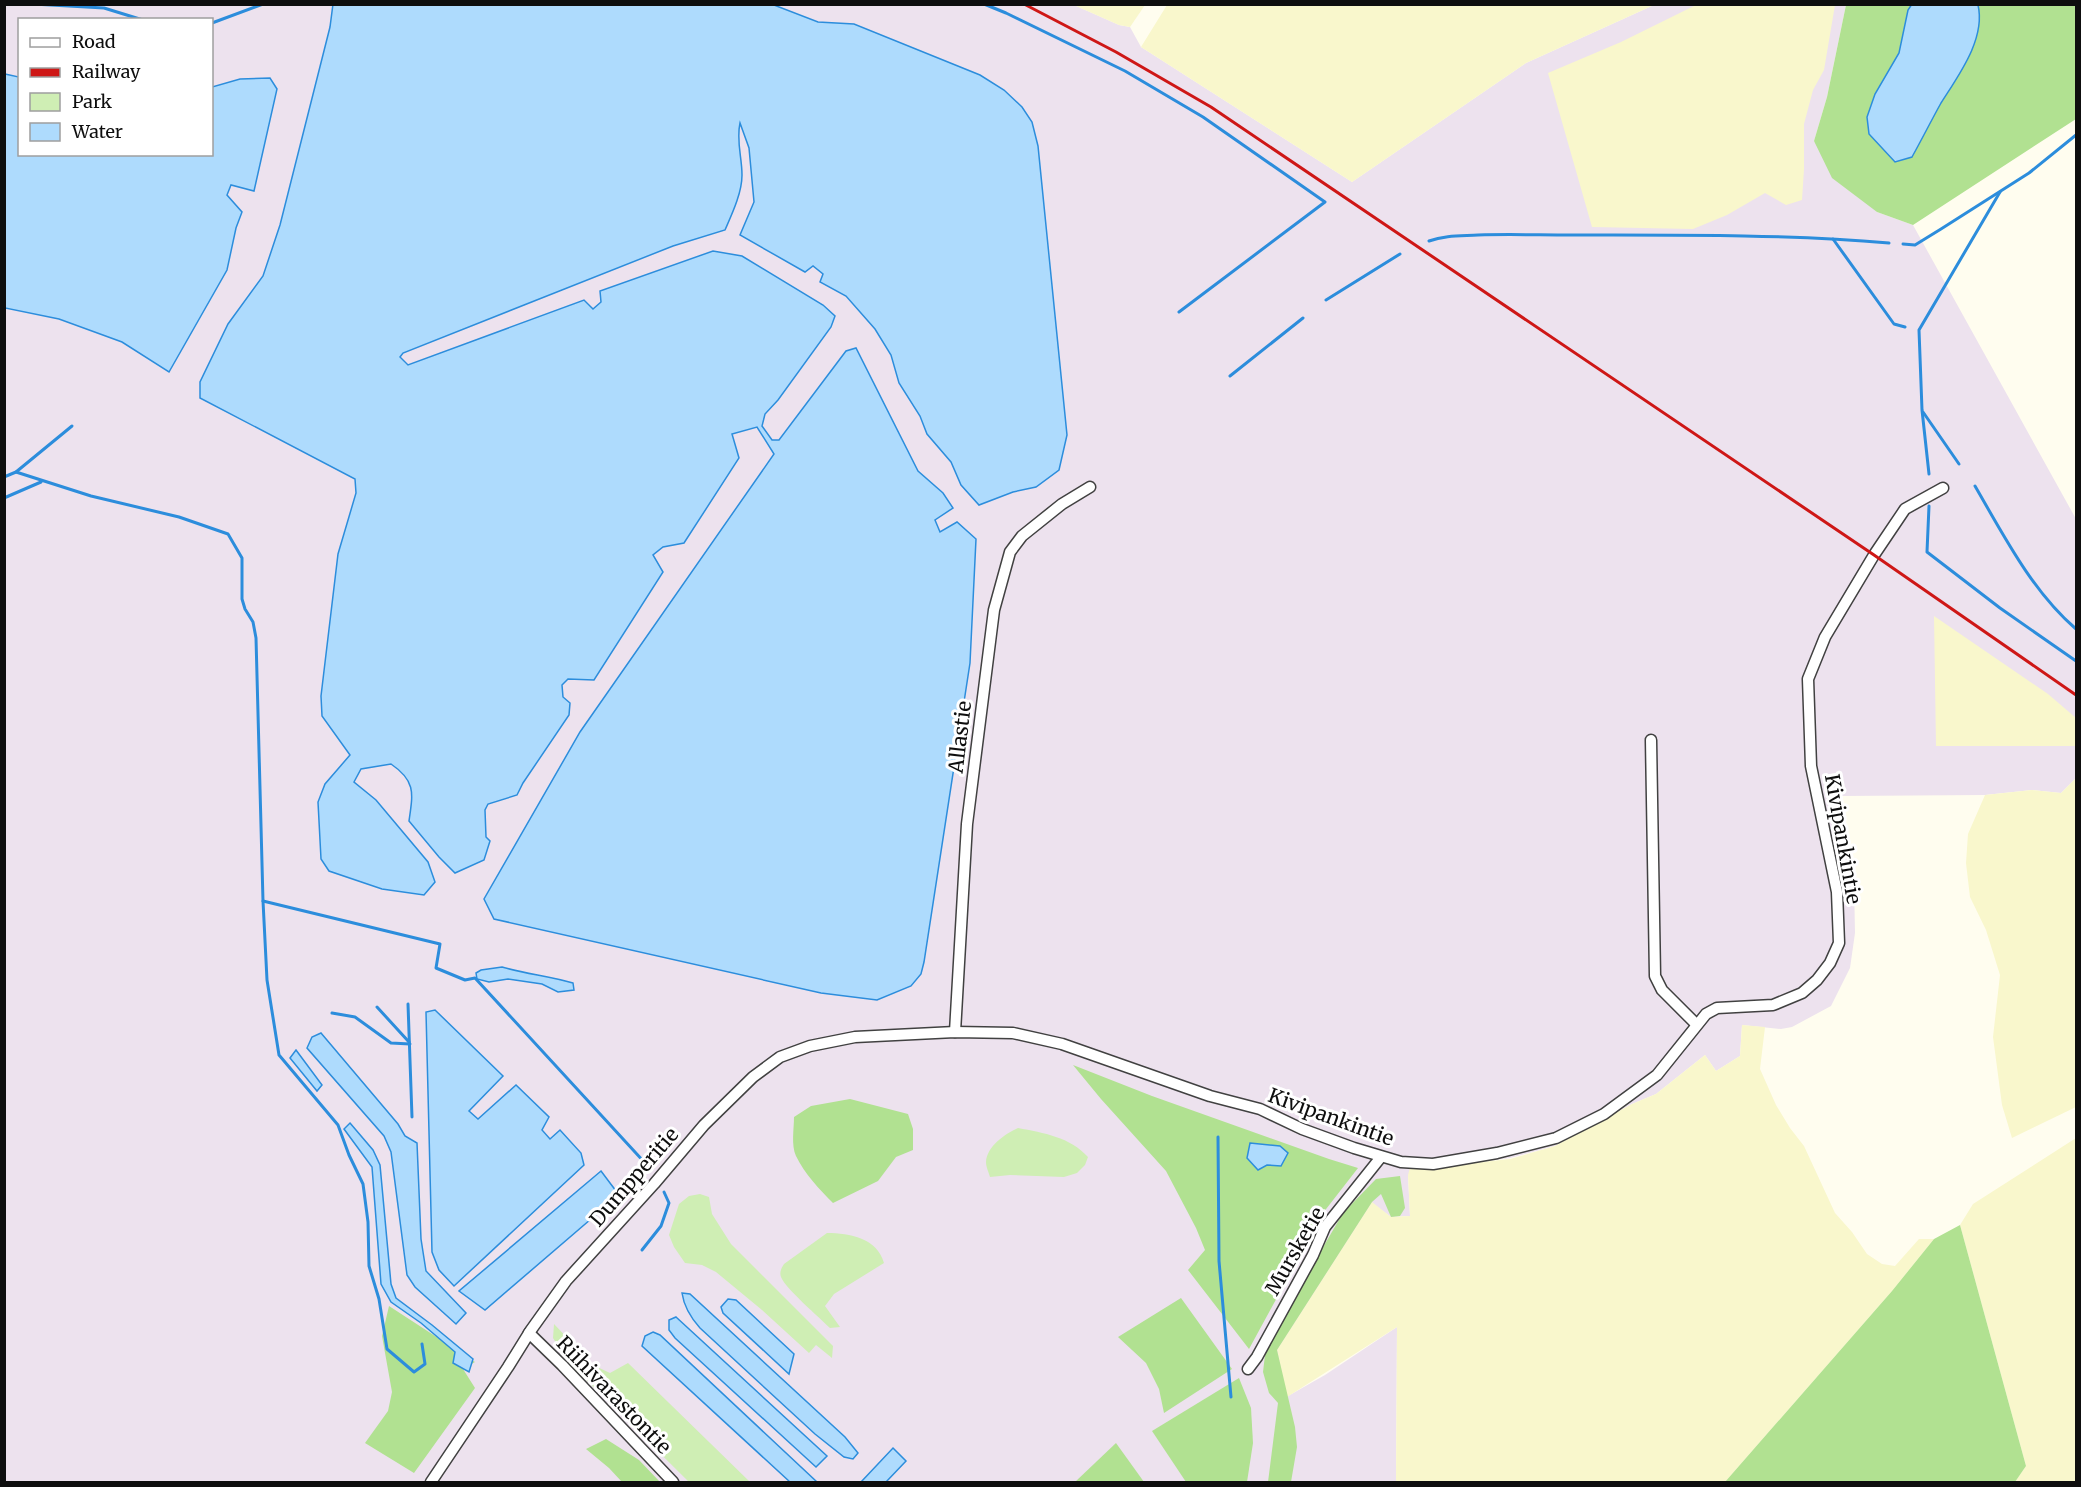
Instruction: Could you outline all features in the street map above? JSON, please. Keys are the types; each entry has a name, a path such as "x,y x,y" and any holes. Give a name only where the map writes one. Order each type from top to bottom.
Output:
{"street":[{"name":"Allastie","path":"955,1032 967,824 994,610 1010,552 1022,536 1062,504 1090,487"},
{"name":"Kivipankintie","path":"955,1032 1013,1033 1062,1044 1210,1096 1260,1109 1302,1129 1401,1162 1433,1164 1497,1153 1556,1138 1604,1114 1657,1075 1696,1024 1707,1014 1717,1008 1773,1005 1802,993 1830,963 1839,943 1837,892 1812,766 1808,679 1825,637 1905,508 1943,488"},
{"path":"1651,740 1655,976 1662,990 1696,1024"},
{"name":"Dumpperitie","path":"431,1482 528,1334 566,1281 704,1125 753,1077 780,1057 810,1046 855,1036 955,1032"},
{"name":"Mursketie","path":"1248,1369 1257,1357 1313,1256 1325,1227 1381,1157"},
{"name":"Riihivarastontie","path":"528,1334 562,1365 673,1482"}],"shaded area":[{"path":"1698,4 1835,5 1824,70 1813,90 1804,124 1802,200 1786,205 1765,193 1727,215 1693,229 1592,227 1548,73 1621,42"},
{"path":"5,5 1074,5 1119,25 1130,27 1141,47 1352,182 1526,63 1654,5 1846,5 1827,97 1814,141 1877,212 1913,225 2076,519 2076,778 2061,793 2032,790 1985,795 1841,796 1837,811 1854,882 1855,933 1850,968 1831,1006 1792,1027 1781,1029 1742,1025 1740,1056 1716,1071 1705,1055 1656,1094 1632,1104 1555,1146 1510,1158 1455,1165 1408,1175 1410,1216 1391,1217 1372,1203 1288,1396 1325,1375 1397,1327 1396,1482 5,1482"},
{"path":"1074,5 1145,5 1130,27 1119,25"},
{"path":"1167,5 1654,5 1526,63 1352,182 1141,47"},
{"path":"1934,616 2048,694 2076,718 2076,746 1936,746"},
{"path":"2076,778 2076,1107 2012,1138 2002,1105 1993,1037 2000,975 1986,930 1970,897 1966,863 1968,834 1985,795 2032,790 2061,793"},
{"path":"1742,1025 1765,1027 1760,1069 1776,1105 1804,1146 1835,1213 1867,1254 1882,1264 1895,1266 1919,1239 1934,1239 1892,1291 1725,1482 1396,1482 1397,1327 1287,1397 1277,1350 1372,1202 1391,1217 1410,1216 1408,1175 1411,1164 1455,1165 1510,1159 1555,1146 1632,1104 1656,1094 1705,1055 1716,1071 1740,1056"},
{"path":"2076,1138 2076,1482 2015,1482 2026,1466 1960,1225 1973,1204"}],"green space":[{"path":"1846,5 2076,5 2076,119 1913,225 1877,212 1832,178 1814,141 1827,97"},
{"path":"1073,1065 1152,1096 1358,1168 1323,1213 1249,1349 1188,1270 1205,1250 1166,1171"},
{"path":"850,1099 908,1114 913,1129 913,1150 896,1157 878,1181 833,1203 808,1175 794,1152 794,1117 811,1106"},
{"path":"1018,1128 1065,1140 1088,1157 1085,1165 1077,1173 1064,1177 1010,1175 990,1177 986,1162 987,1156 1002,1137"},
{"path":"1400,1176 1405,1208 1400,1216 1391,1217 1381,1194 1372,1202 1277,1350 1295,1427 1297,1447 1291,1482 1268,1482 1278,1403 1269,1393 1263,1372 1265,1355 1291,1302 1343,1213 1376,1179"},
{"path":"700,1194 709,1197 712,1214 731,1244 833,1346 832,1358 816,1345 809,1353 716,1272 702,1265 685,1263 669,1235 679,1204 689,1196"},
{"path":"1960,1225 2026,1466 2015,1482 1725,1482 1892,1291 1934,1239"},
{"path":"827,1233 845,1234 862,1239 875,1248 884,1263 834,1294 825,1306 840,1327 830,1328 789,1288 780,1273 784,1264"},
{"path":"1181,1298 1232,1369 1164,1413 1159,1389 1146,1363 1118,1337"},
{"path":"389,1306 475,1362 463,1369 475,1388 414,1473 365,1443 388,1411 392,1392 382,1336"},
{"path":"554,1324 593,1365 610,1373 628,1363 750,1482 689,1482 569,1363 553,1338"},
{"path":"1239,1378 1251,1408 1253,1443 1247,1482 1186,1482 1152,1431"},
{"path":"606,1439 639,1460 660,1482 622,1482 586,1449"},
{"path":"1116,1443 1144,1482 1075,1482"}],"water":[{"path":"333,4 774,5 818,22 854,24 980,75 1004,90 1022,107 1032,122 1038,146 1067,435 1059,470 1036,487 1013,492 979,505 961,485 951,462 927,434 920,416 899,383 891,355 875,329 846,296 820,282 823,274 813,266 805,272 740,235 754,202 749,148 740,123 742,182 725,230 673,246 403,353 400,357 408,365 584,300 593,309 601,302 600,291 713,251 742,256 823,305 835,316 831,327 778,400 765,414 762,426 772,440 779,440 846,351 856,348 918,471 943,493 953,508 935,520 940,532 957,522 976,539 970,663 924,962 921,974 911,986 877,1000 821,993 494,919 484,899 580,732 774,454 757,427 732,434 739,458 684,543 663,547 653,555 663,572 594,680 568,679 562,685 563,697 570,703 569,715 517,795 488,804 485,810 486,837 490,841 484,860 455,873 439,857 409,821 411,788 405,776 391,764 361,769 354,782 376,800 428,862 435,882 424,895 382,889 329,871 321,859 318,802 325,784 350,755 322,716 321,696 338,554 356,493 355,479 200,398 200,382 228,324 263,276 280,225 330,27"},
{"path":"1912,4 1978,5 1978,31 1969,57 1912,157 1895,162 1869,134 1867,117 1875,94 1899,53 1908,10"},
{"path":"5,74 18,77 18,156 213,156 213,87 240,79 270,78 277,89 254,191 231,185 227,195 242,212 236,228 227,270 169,372 122,342 59,319 5,308"},
{"path":"502,967 573,983 574,990 558,992 542,984 508,979 489,982 477,979 476,973 481,970"},
{"path":"435,1010 503,1076 469,1111 478,1119 516,1085 549,1117 542,1130 550,1139 560,1130 581,1153 584,1165 454,1286 439,1270 432,1252 426,1012"},
{"path":"321,1033 398,1124 405,1136 417,1143 421,1239 426,1271 466,1313 456,1324 415,1287 407,1275 391,1152 384,1136 307,1048 312,1037"},
{"path":"296,1050 322,1085 317,1091 290,1058"},
{"path":"350,1123 373,1150 380,1165 391,1284 396,1298 473,1359 469,1372 453,1363 455,1352 421,1323 391,1302 381,1284 372,1167 344,1129"},
{"path":"1250,1143 1280,1146 1288,1153 1281,1166 1267,1165 1258,1170 1247,1158"},
{"path":"601,1171 619,1195 485,1310 459,1291"},
{"path":"682,1293 690,1294 845,1437 858,1453 853,1459 844,1457 815,1434 700,1328 688,1312"},
{"path":"728,1299 736,1300 794,1354 789,1374 723,1313 721,1307"},
{"path":"676,1317 827,1456 816,1467 675,1338 669,1330 669,1320"},
{"path":"653,1332 660,1335 817,1482 790,1482 642,1346 645,1336"},
{"path":"893,1448 906,1461 886,1482 861,1482"}],"waterway":[{"path":"33,4 104,8 136,18"},
{"path":"213,23 263,4"},
{"path":"984,4 1125,71 1203,117 1325,202 1179,312"},
{"path":"1903,244 1915,245 1941,229 2029,173 2076,135"},
{"path":"1929,474 1922,410 1919,330 2000,192"},
{"path":"1429,241 1478,235 1650,235 1769,237 1889,243"},
{"path":"1833,239 1894,324 1905,327"},
{"path":"1326,300 1400,254"},
{"path":"1230,376 1303,318"},
{"path":"1923,412 1959,464"},
{"path":"4,477 16,472 72,426"},
{"path":"16,472 91,496 179,517 228,534 242,558 242,599 253,622 256,638 267,980 279,1055 338,1125 363,1184 368,1222 369,1266 379,1299 387,1349 414,1372 425,1364 422,1344"},
{"path":"4,498 41,482"},
{"path":"1975,486 2032,580 2060,614 2076,629"},
{"path":"1929,506 1927,552 2000,608 2076,661"},
{"path":"263,901 440,944 436,968 465,980 475,978 646,1164"},
{"path":"408,1004 412,1117"},
{"path":"377,1007 409,1042"},
{"path":"332,1013 355,1017 391,1043 410,1044"},
{"path":"1218,1137 1219,1261 1231,1397"},
{"path":"642,1250 661,1226 669,1203 664,1192"}],"railway":[{"path":"1024,4 1116,52 1211,107 1874,555 2076,695"}]}
